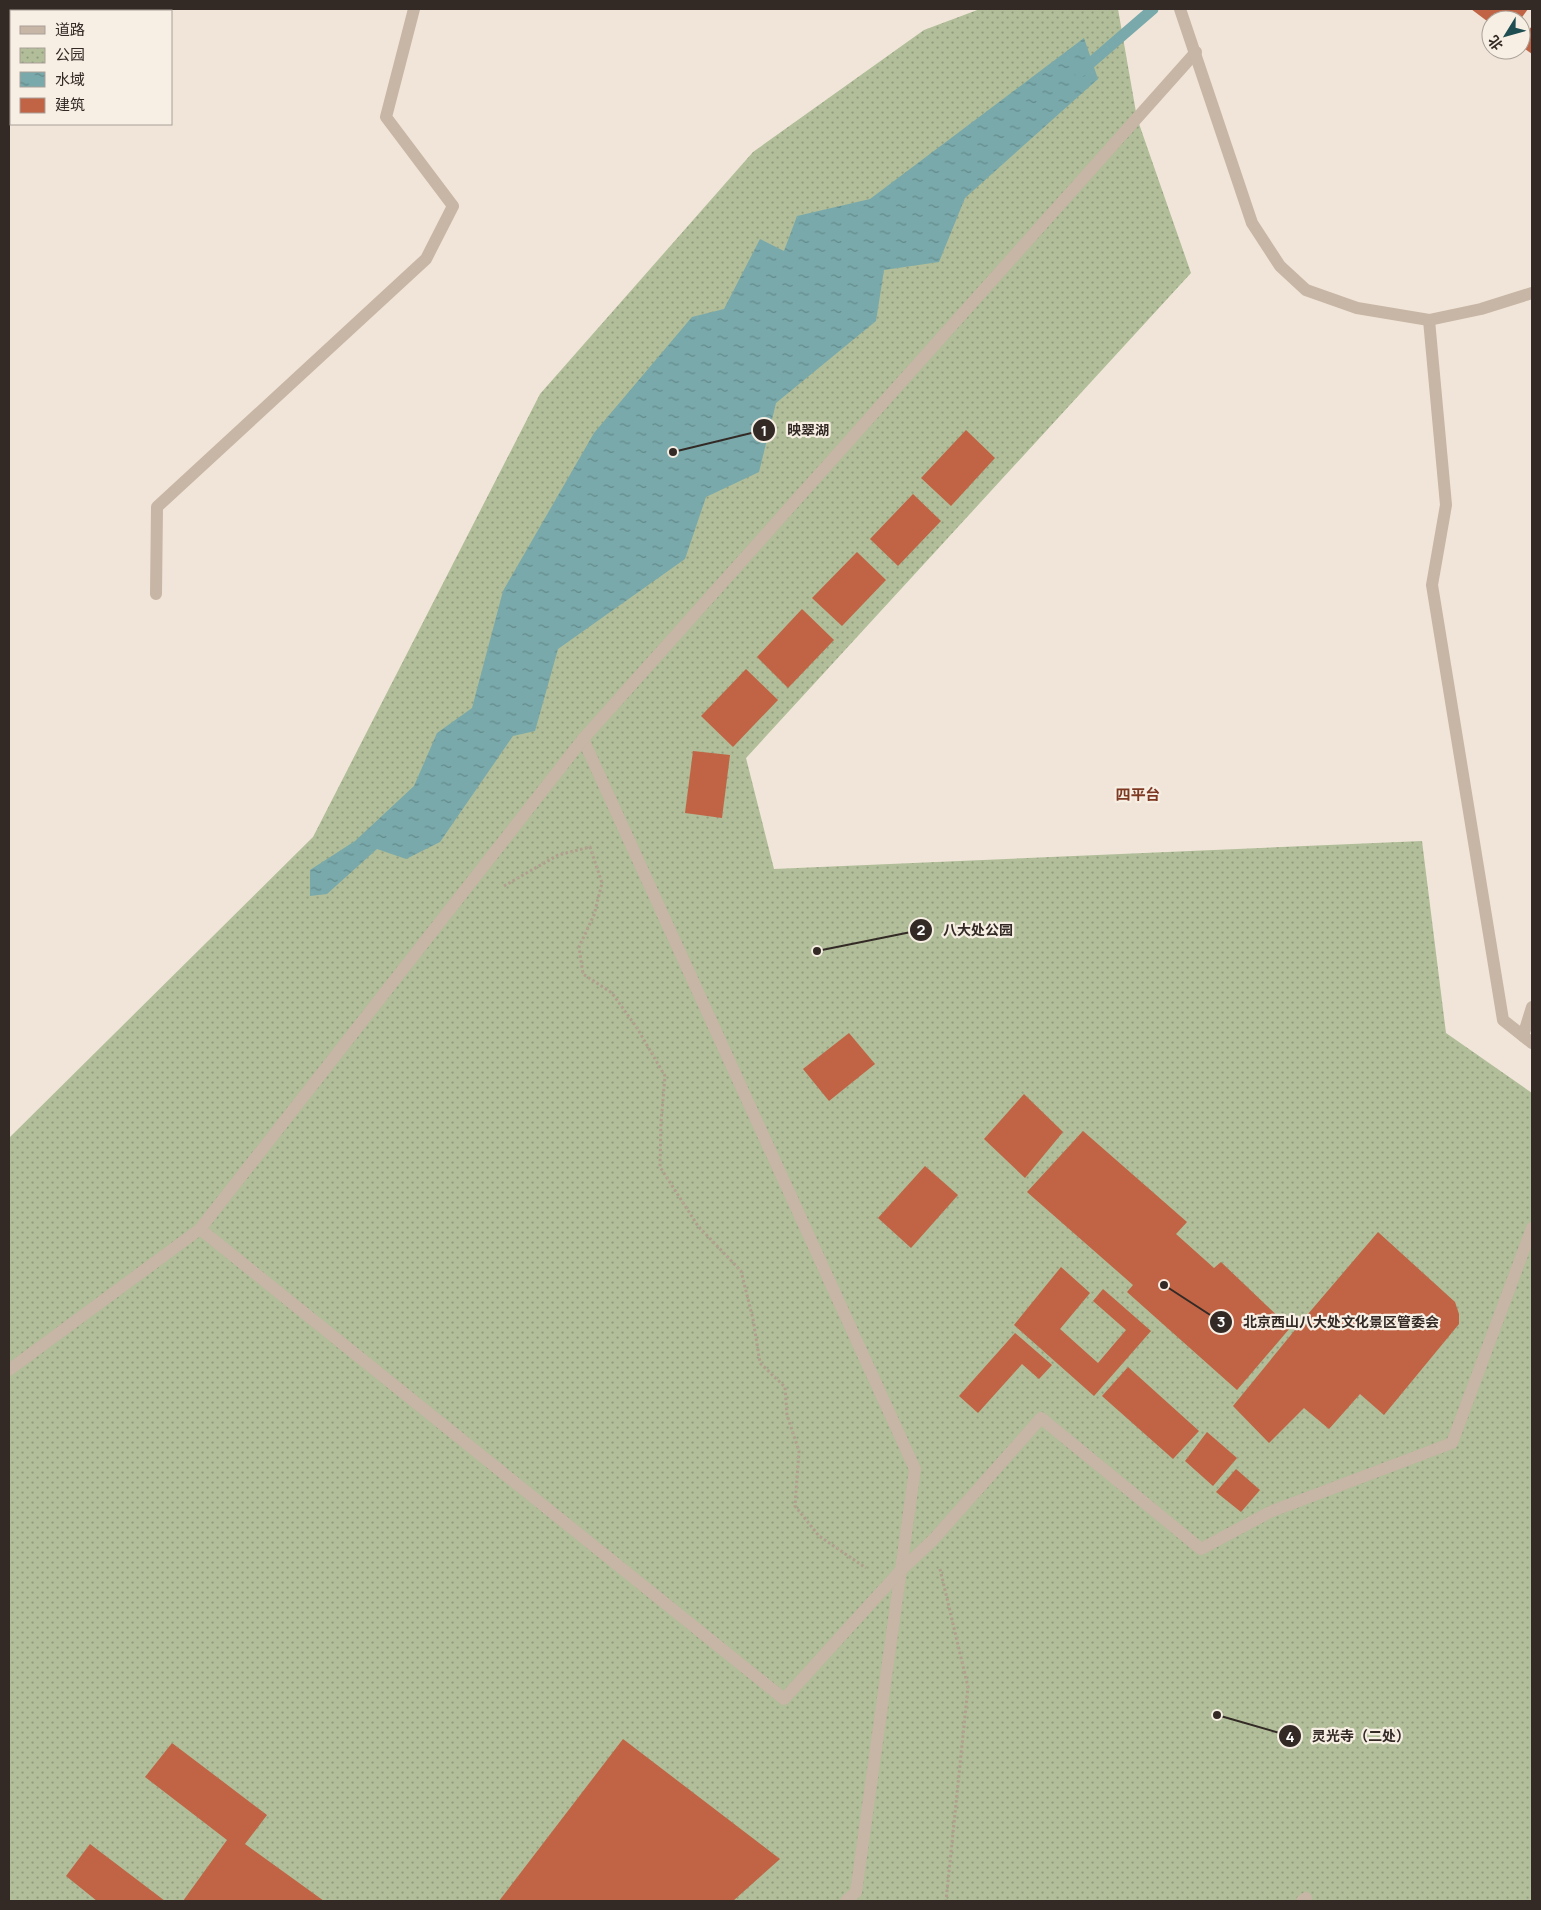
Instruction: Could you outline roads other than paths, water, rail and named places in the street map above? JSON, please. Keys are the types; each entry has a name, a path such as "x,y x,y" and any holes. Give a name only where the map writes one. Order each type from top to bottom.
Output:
{"street":[{"path":"156,594 157,507 426,259 453,206 386,117 414,9"},
{"path":"1180,9 1252,223 1280,266 1306,290 1357,308 1429,320 1481,309 1532,293"},
{"path":"9,1370 200,1229 583,739 1196,52"},
{"path":"1429,320 1446,505 1432,585 1503,1020 1528,1039"},
{"path":"583,739 916,1469 856,1892 846,1901"},
{"path":"1528,1039 1532,1007"},
{"path":"200,1229 784,1699 901,1570 933,1540 1041,1418 1201,1549 1270,1512 1452,1443 1532,1228"}],"water":[{"path":"1084,38 1098,79 965,198 939,262 884,270 876,321 776,403 759,472 706,497 685,559 558,649 535,731 513,736 440,842 406,859 377,849 327,894 310,896 310,870 355,841 414,786 437,733 472,708 503,591 594,433 692,317 724,309 760,239 784,251 797,216 870,199"}],"waterway":[{"path":"1080,72 1153,9"}],"place":[{"name":"映翠湖","path":"673,452"},
{"name":"八大处公园","path":"817,951"},
{"name":"北京西山八大处文化景区管委会","path":"1164,1285"},
{"name":"灵光寺（二处）","path":"1217,1715"}],"district":[{"name":"四平台","path":"1138,794"}]}
